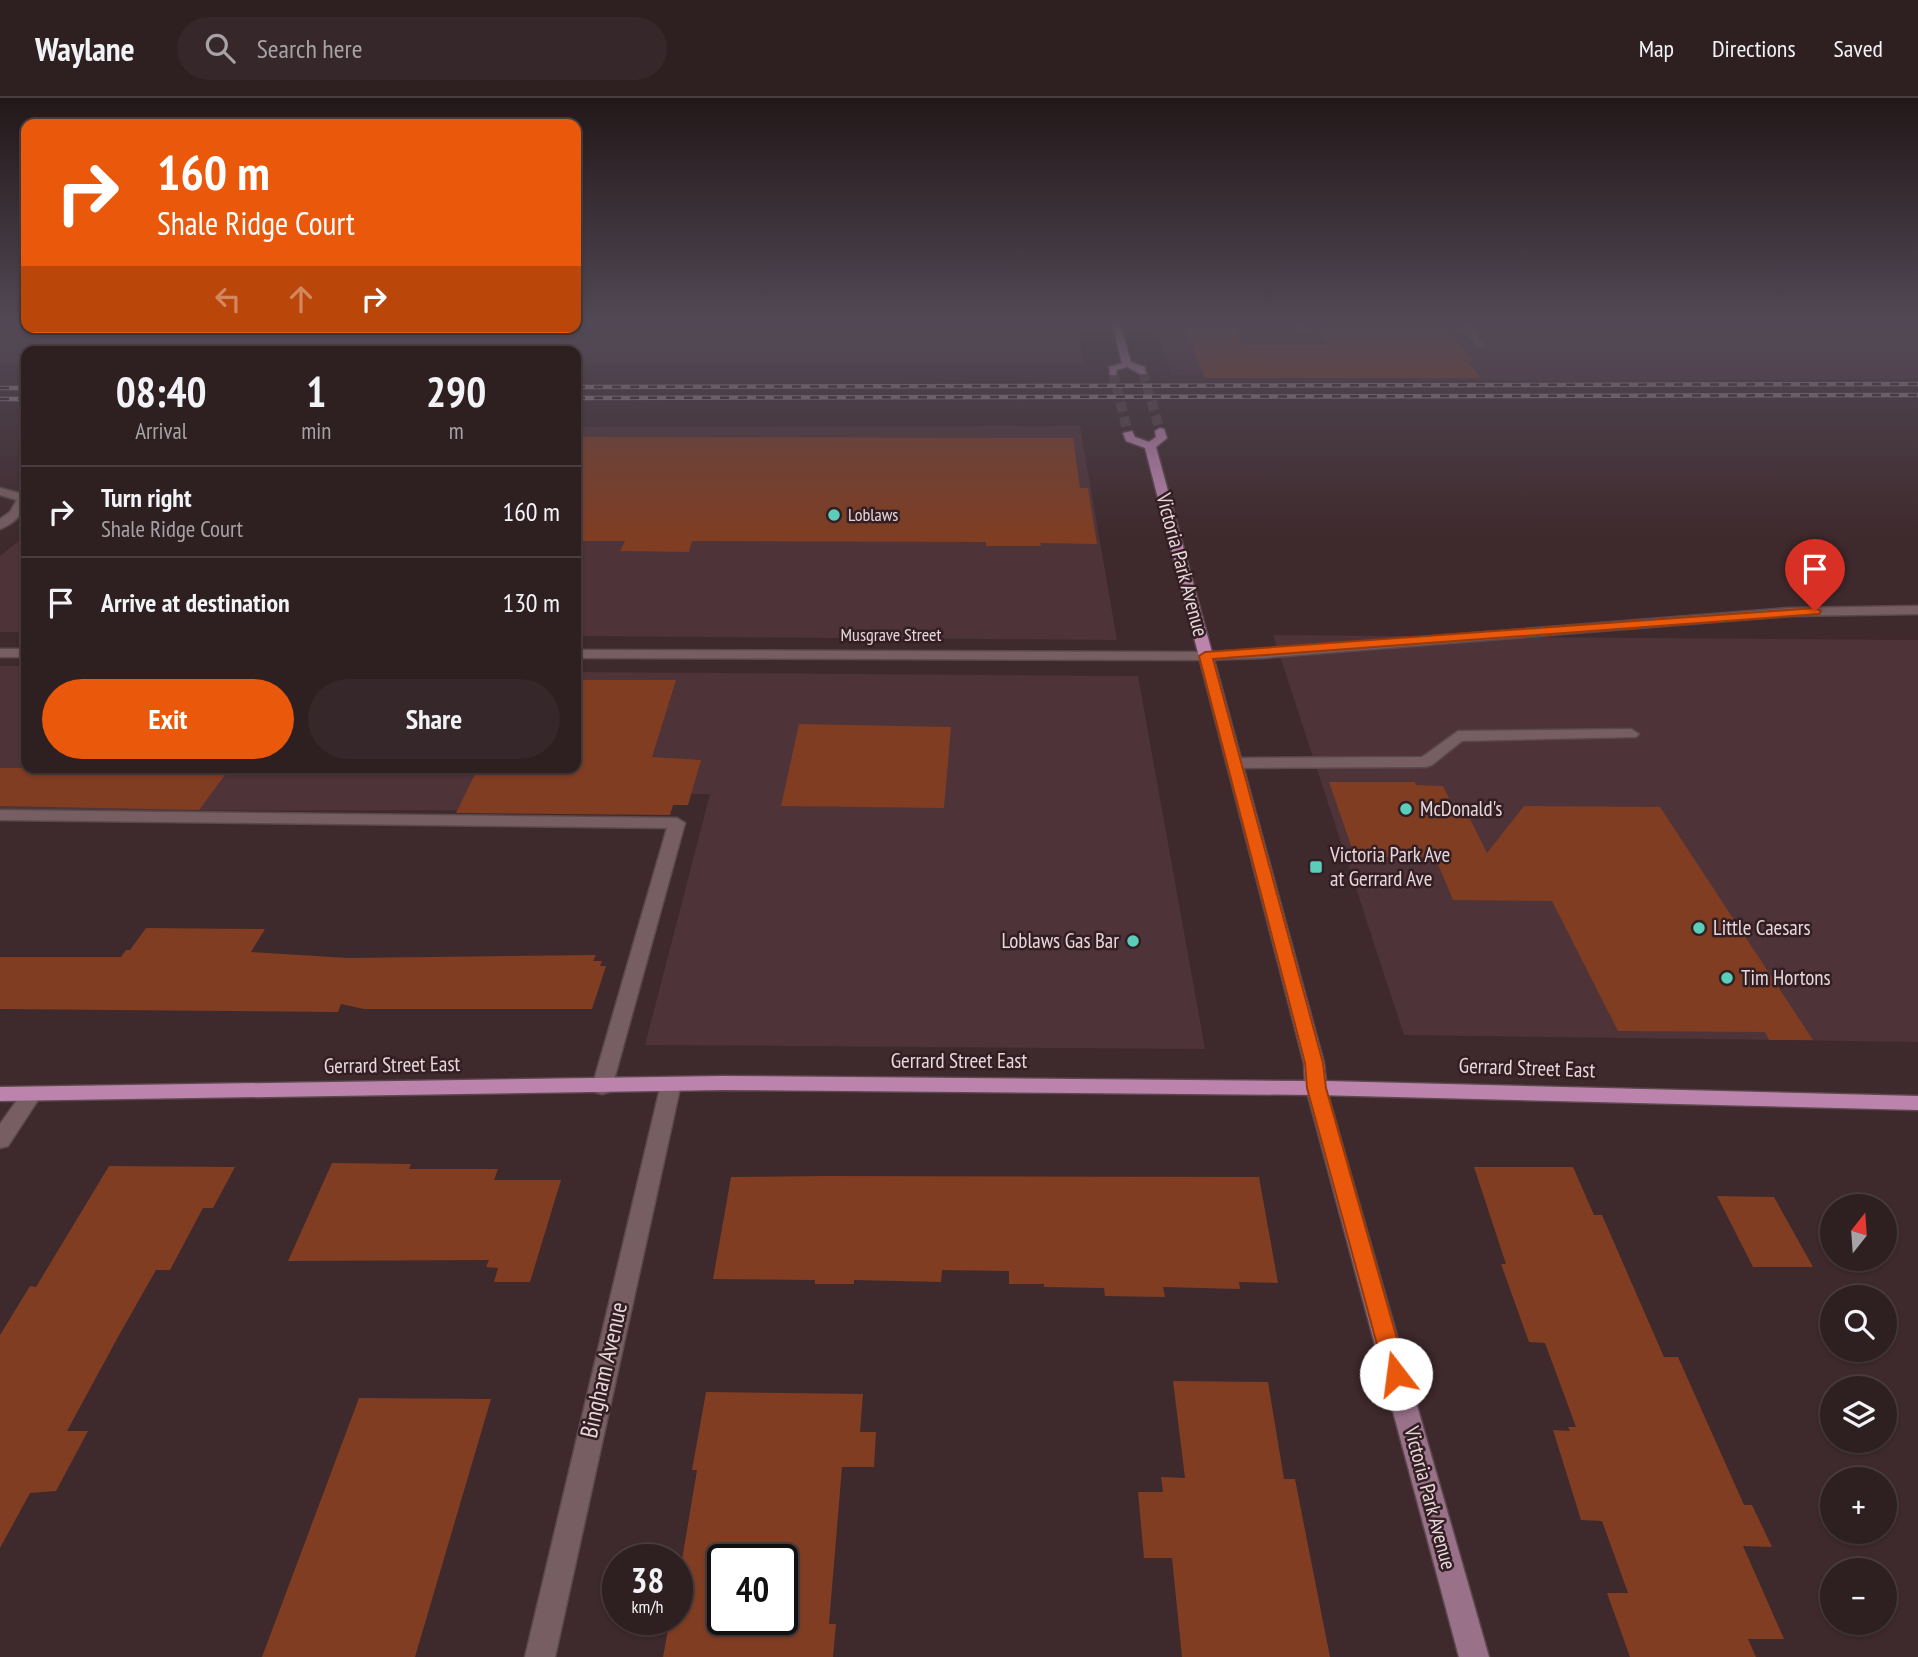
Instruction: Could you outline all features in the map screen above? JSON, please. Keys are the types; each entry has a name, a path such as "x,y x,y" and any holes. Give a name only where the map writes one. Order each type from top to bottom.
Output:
{"main road":[{"path":"1128,433 1130,439 1150,446 1162,438 1160,432"},
{"name":"Victoria Park Avenue","path":"1150,446 1314,1063 1316,1088"},
{"name":"Gerrard Street East","path":"0,1094 602,1087 671,1083 1316,1088 1918,1103"}],"street":[{"path":"0,491 21,497"},
{"path":"0,525 15,514 21,503"},
{"name":"Musgrave Street","path":"581,654 1205,656 1262,654 1789,612 1918,610"},
{"path":"0,653 21,653"},
{"path":"1234,763 1426,762 1458,736 1631,734"},
{"path":"0,815 677,823 602,1087"},
{"name":"Bingham Avenue","path":"540,1657 671,1083"},
{"name":"Victoria Park Avenue","path":"1316,1088 1474,1657"},
{"path":"0,1140 32,1094"}],"shaded area":[{"path":"1080,426 1117,640 581,636 581,427"},
{"path":"21,539 21,632 0,632 0,556"},
{"path":"1273,635 1918,640 1918,1042 1404,1035"},
{"path":"0,666 21,666 21,773 581,773 581,672 1138,676 1205,1049 645,1045 710,794 667,794 650,810 0,811"}],"building":[{"name":"Loblaws","path":"581,437 1073,438 1080,488 1088,488 1097,544 986,546 986,542 692,541 689,552 620,551 625,541 581,541"},
{"path":"581,680 676,680 652,757 701,760 688,805 673,805 670,815 456,813 476,773 581,773"},
{"path":"799,724 951,727 944,808 781,806"},
{"path":"0,768 21,768 21,773 226,773 199,810 0,806"},
{"path":"1329,782 1415,782 1416,785 1443,786 1457,815 1468,815 1487,853 1524,806 1660,807 1813,1040 1769,1040 1765,1032 1618,1031 1552,901 1453,900 1435,857 1355,857"},
{"path":"146,928 265,929 251,952 348,958 596,955 593,961 602,961 600,966 606,966 592,1009 364,1009 341,1004 338,1012 0,1009 0,957 121,957 126,950 130,950"},
{"path":"332,1163 411,1164 409,1169 498,1169 494,1180 561,1180 530,1282 494,1282 498,1268 486,1267 489,1260 288,1261"},
{"path":"109,1166 235,1167 213,1208 203,1208 170,1270 156,1270 118,1337 67,1431 88,1431 56,1491 30,1493 0,1548 0,1335 30,1286 36,1287"},
{"path":"1474,1167 1573,1167 1594,1215 1602,1215 1664,1357 1678,1357 1744,1505 1752,1505 1772,1547 1743,1546 1784,1639 1748,1639 1756,1657 1630,1657 1607,1593 1628,1593 1602,1521 1581,1520 1553,1430 1570,1431 1568,1427 1576,1427 1545,1343 1529,1342 1501,1264 1506,1264"},
{"path":"731,1177 1259,1177 1278,1283 1239,1282 1240,1289 1163,1287 1165,1297 1105,1296 1104,1288 1009,1284 1009,1271 942,1270 941,1282 854,1280 854,1284 815,1284 815,1280 713,1279"},
{"path":"1717,1196 1774,1197 1813,1267 1753,1267"},
{"path":"1173,1381 1268,1382 1284,1479 1295,1479 1330,1657 1182,1657 1172,1558 1144,1558 1138,1492 1163,1492 1161,1477 1185,1478"},
{"path":"706,1392 863,1394 860,1432 876,1432 874,1467 842,1467 829,1624 836,1624 833,1657 663,1657 667,1635 693,1635 693,1544 685,1544 697,1470 692,1470"},
{"path":"359,1398 491,1399 415,1657 262,1657"}],"tunnel":[{"path":"1119,397 1128,433"},
{"path":"1150,397 1160,431"}],"railway":[{"path":"581,398 1134,397"},
{"path":"0,399 21,399"}],"place":[{"name":"Loblaws","path":"834,515"},
{"name":"McDonald's","path":"1406,809"},
{"name":"Victoria Park Ave at Gerrard Ave","path":"1316,867"},
{"name":"Little Caesars","path":"1699,928"},
{"name":"Loblaws Gas Bar","path":"1133,941"},
{"name":"Tim Hortons","path":"1727,978"}],"route":[{"path":"1396,1374 1316,1088 1314,1063 1238,781 1214,680 1205,656 1262,654 1815,611"}]}
